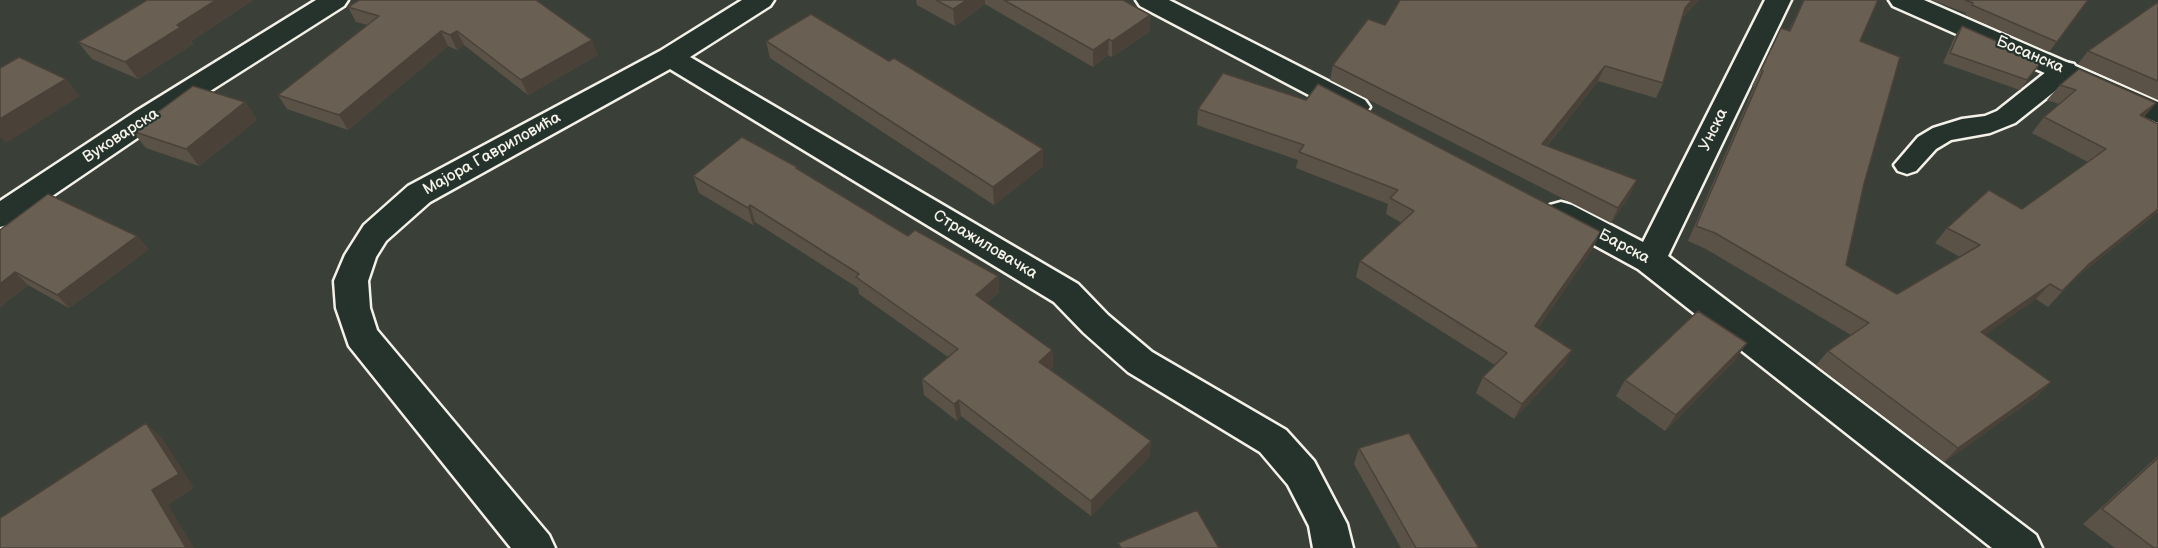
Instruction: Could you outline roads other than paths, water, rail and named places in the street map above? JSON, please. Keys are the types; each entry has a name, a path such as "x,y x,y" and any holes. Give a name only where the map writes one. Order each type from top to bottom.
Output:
{"street":[{"name":"Вуковарска","path":"0,216 145,119 335,0"},
{"path":"670,57 761,0"},
{"path":"1149,0 1379,119"},
{"name":"Унска","path":"1650,260 1778,0"},
{"name":"Босанска","path":"1902,0 2158,112"},
{"name":"Мајора Гавриловића","path":"535,548 361,336 353,308 351,281 361,255 375,233 419,194 670,57"},
{"name":"Стражиловачка","path":"670,57 1066,293 1096,324 1140,362 1273,441 1301,473 1328,524 1334,548"},
{"name":"Барска","path":"1536,200 1650,260 2022,548"}],"lane":[{"path":"1907,165 1927,143 1942,134 1990,124 2006,117 2065,70"}]}
